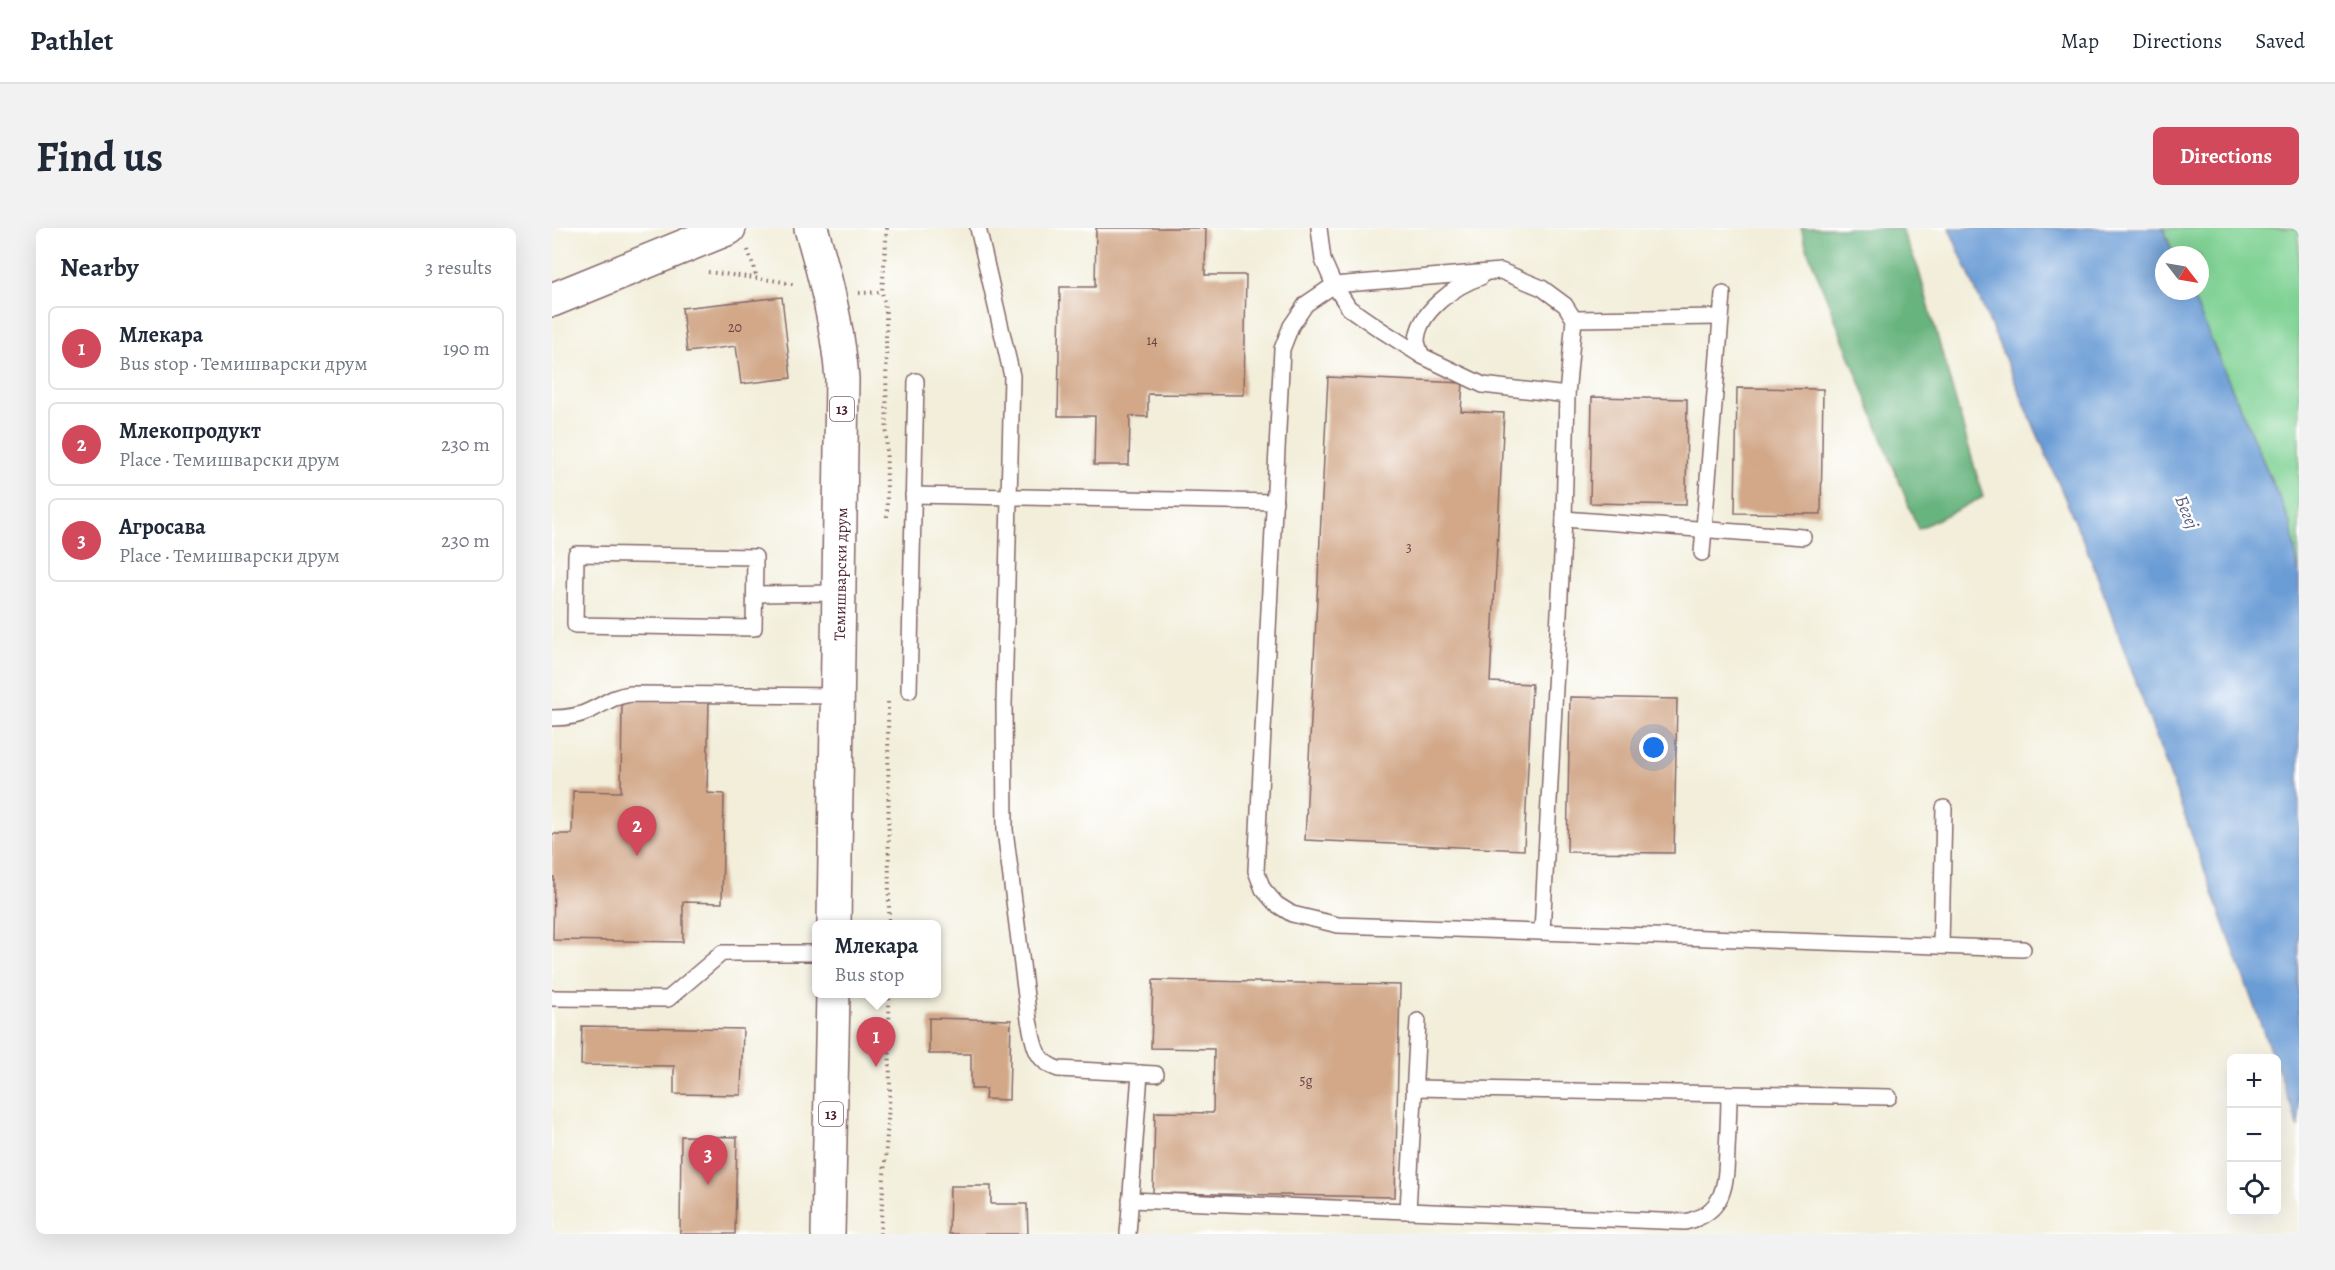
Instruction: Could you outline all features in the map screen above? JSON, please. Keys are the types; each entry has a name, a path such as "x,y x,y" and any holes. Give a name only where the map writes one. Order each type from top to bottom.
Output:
{"main road":[{"path":"552,300 729,228"},
{"name":"Темишварски друм","path":"811,228 830,294 839,339 842,379 834,920"},
{"name":"13","path":"828,1234 833,998"}],"lane":[{"path":"978,228 1012,376 1004,704 1005,830 1029,1020 1035,1048 1041,1060 1047,1065 1058,1069 1156,1074"},
{"path":"1318,228 1323,260 1334,285 1349,308 1422,356 1483,385 1567,395"},
{"path":"1422,356 1417,342 1421,327 1444,296 1470,280 1501,271"},
{"path":"1542,932 1564,519 1567,395 1574,319 1565,305 1542,288 1501,271 1334,285 1306,304 1291,326 1282,350 1256,871 1263,889 1276,904 1293,914 1338,925 2023,949"},
{"path":"1702,553 1723,294"},
{"path":"1574,319 1721,317"},
{"path":"909,691 916,381"},
{"path":"913,495 1275,502"},
{"path":"1564,519 1803,537"},
{"path":"576,554 755,557 755,594 754,628 575,625 576,554"},
{"path":"755,594 840,593"},
{"path":"552,718 562,718 589,711 614,696 631,694 839,696"},
{"path":"1941,946 1944,808"},
{"path":"552,998 668,999 722,953 812,953"},
{"path":"1408,1211 1418,1021"},
{"path":"1128,1234 1140,1073"},
{"path":"1414,1088 1889,1097"},
{"path":"1130,1200 1685,1222 1700,1219 1713,1208 1721,1197 1726,1183 1729,1094"}],"path":[{"path":"700,271 778,281 830,294 882,292"},
{"path":"879,1234 890,1090 889,998"}],"green space":[{"path":"1801,228 1901,228 1918,268 1983,497 1918,529 1806,246"},
{"path":"2163,228 2299,228 2299,575 2291,526 2194,300 2209,300 2209,246 2170,246"}],"water":[{"name":"Бегеј","path":"1949,228 2163,228 2170,246 2155,246 2155,300 2194,300 2291,526 2299,575 2299,1128 2281,1078 2281,1054 2272,1054 2091,559"}],"building":[{"path":"1096,228 1206,228 1205,275 1246,275 1244,395 1148,394 1148,417 1130,416 1129,465 1094,465 1095,416 1058,416 1060,287 1095,287"},
{"path":"782,297 791,378 741,384 736,346 687,352 682,308"},
{"path":"1328,377 1463,383 1461,411 1504,413 1490,682 1532,684 1524,850 1305,840"},
{"path":"1737,388 1823,389 1821,514 1735,513"},
{"path":"1592,397 1687,399 1686,505 1590,503"},
{"path":"1570,697 1677,699 1674,853 1567,852"},
{"path":"622,699 709,700 707,793 724,794 722,903 683,902 683,942 553,940 552,834 572,834 573,791 621,792"},
{"path":"1153,980 1400,985 1395,1197 1153,1193 1155,1112 1213,1113 1214,1049 1151,1048"},
{"path":"929,1018 1011,1020 1009,1100 985,1099 986,1089 971,1089 971,1054 929,1054"},
{"path":"582,1026 743,1029 741,1095 674,1094 674,1066 581,1065"},
{"path":"681,1136 737,1137 735,1234 680,1234"},
{"path":"950,1186 991,1186 991,1204 1027,1204 1028,1234 949,1234"}],"place":[{"name":"Млекопродукт","path":"637,856"},
{"name":"Млекара","path":"876,1067"},
{"name":"Агросава","path":"708,1185"}]}
